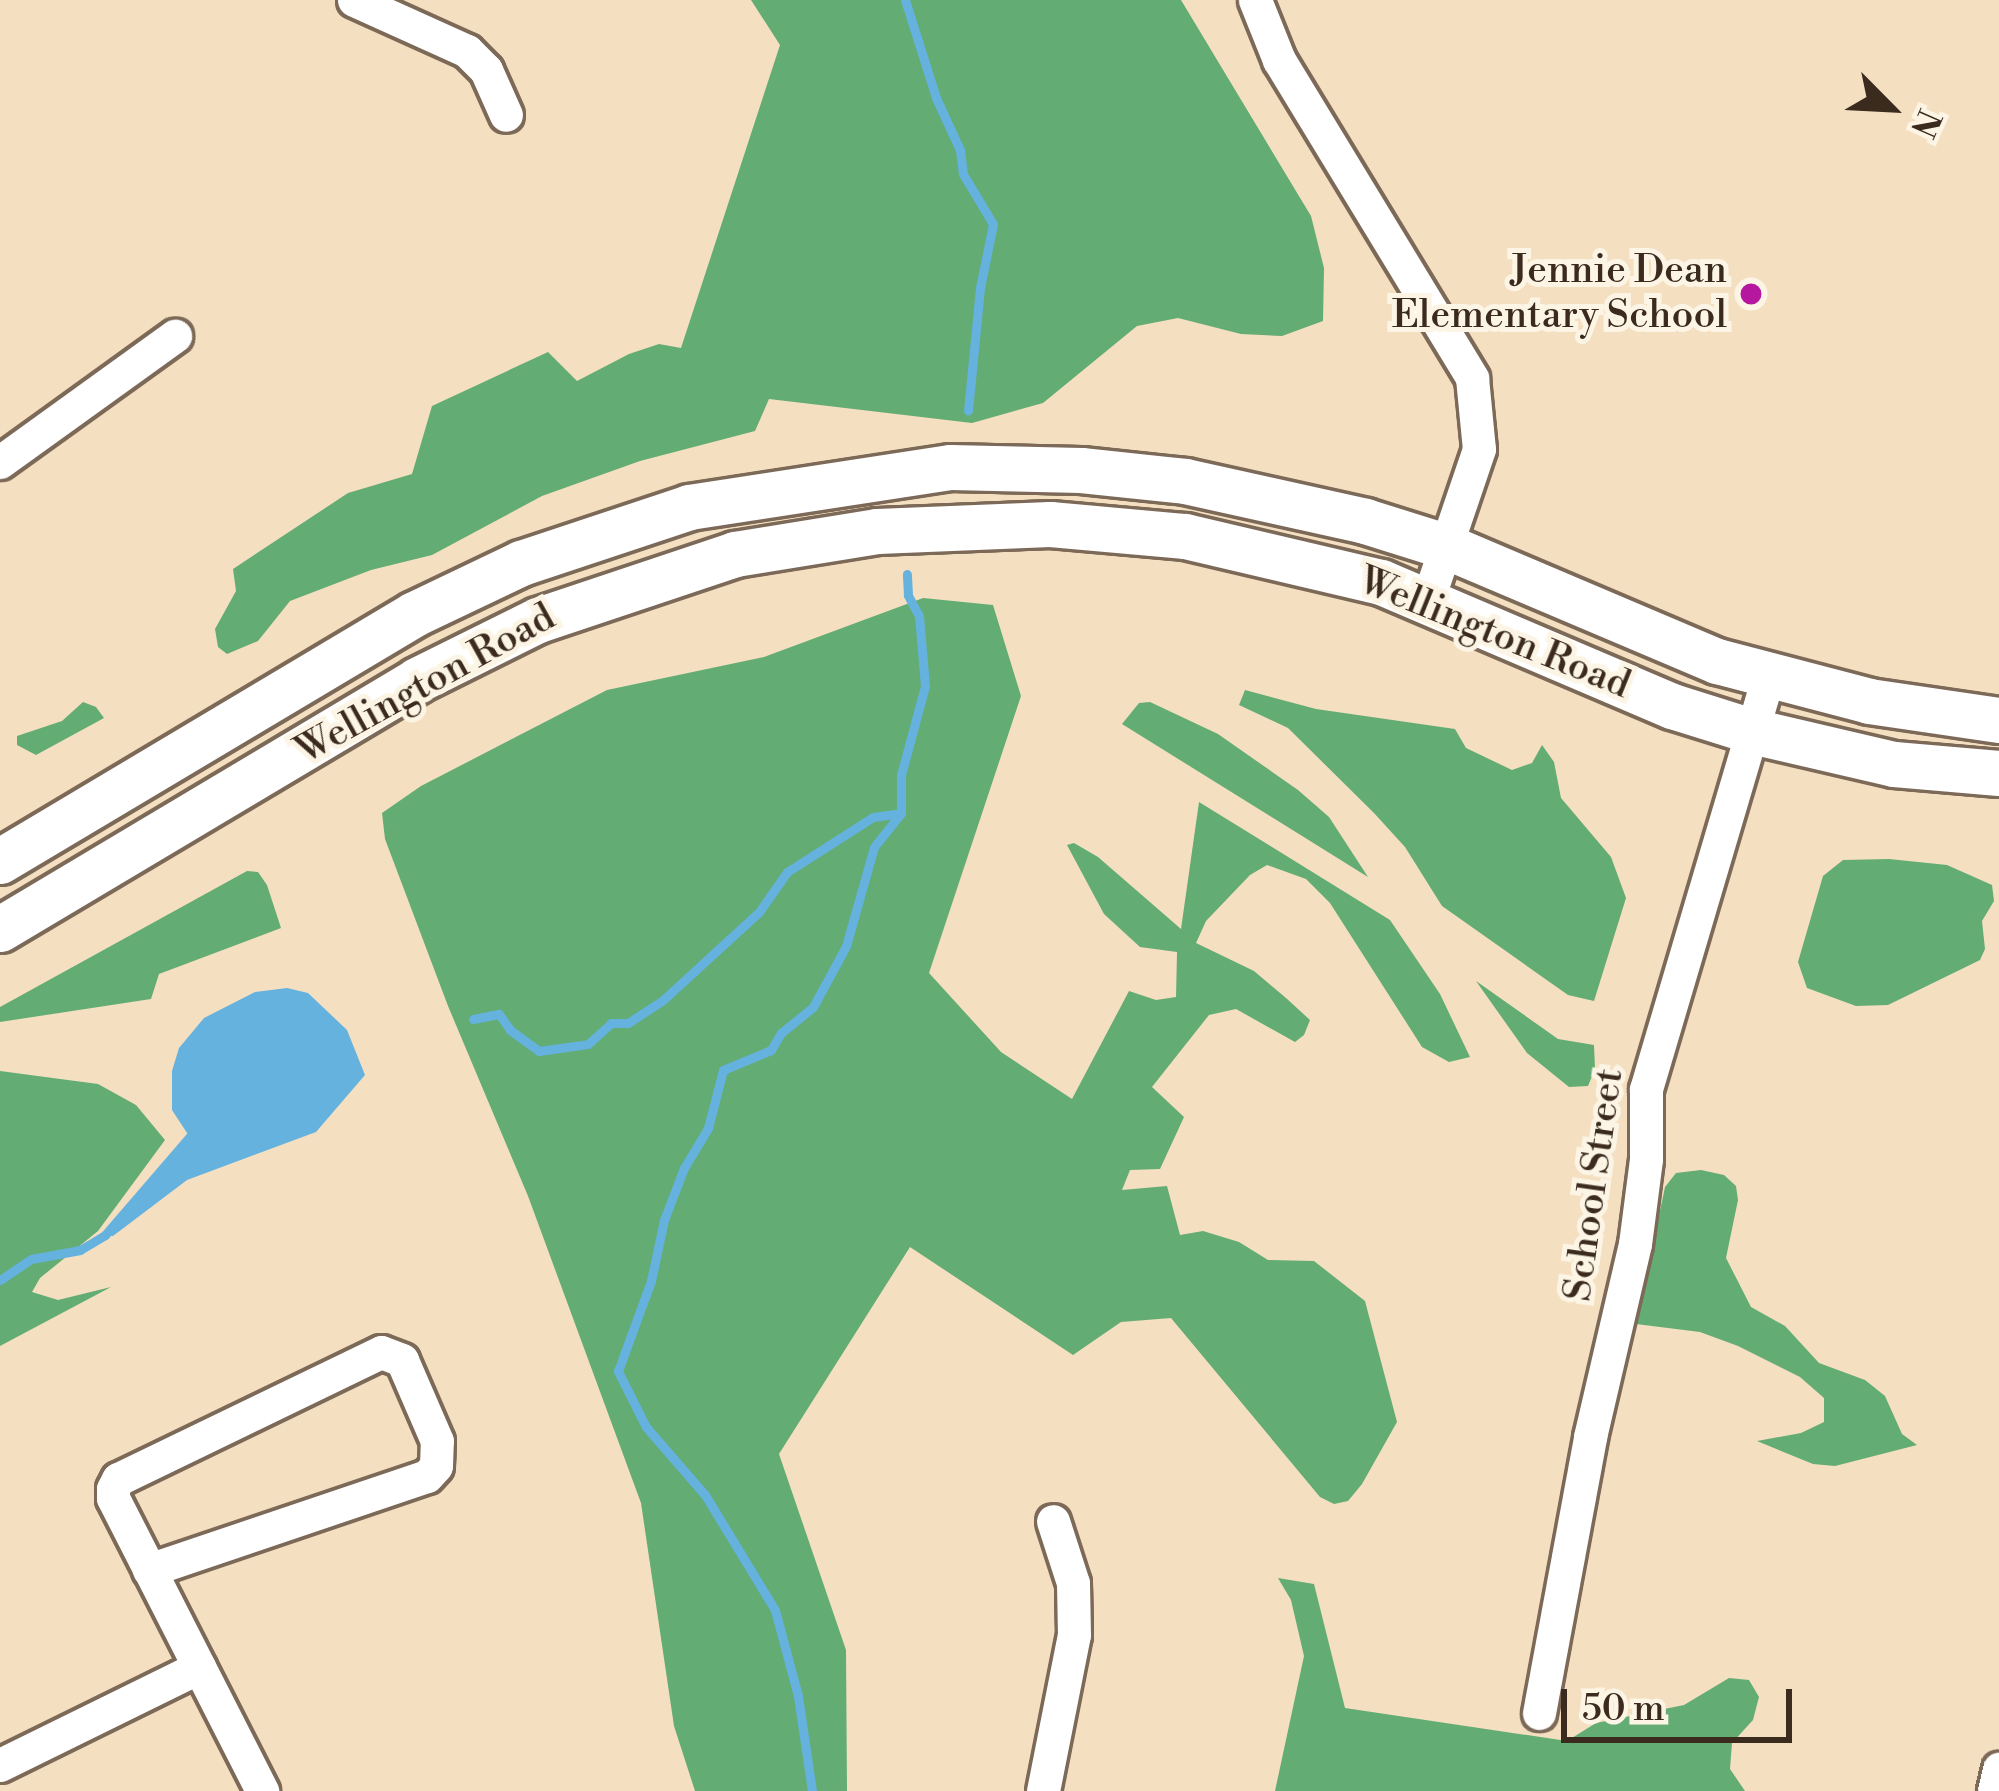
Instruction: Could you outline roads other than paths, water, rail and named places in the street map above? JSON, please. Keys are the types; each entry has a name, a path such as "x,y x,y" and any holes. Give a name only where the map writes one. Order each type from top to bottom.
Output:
{"main road":[{"name":"Wellington Road","path":"0,861 414,614 521,563 689,506 931,469 1044,468 1185,481 1365,521 1448,547 1682,647 1768,677 1869,701 1999,720"},
{"name":"Wellington Road","path":"0,929 417,680 538,620 735,554 878,531 1050,524 1185,536 1381,582 1672,706 1752,731 1894,764 1999,773"}],"street":[{"path":"354,0 467,51 487,70 506,115"},
{"path":"1255,0 1280,60 1472,378 1479,449 1428,599"},
{"path":"0,462 176,336"},
{"name":"School Street","path":"1539,1713 1590,1437 1635,1244 1646,1159 1646,1089 1768,677"},
{"path":"149,1570 427,1476 440,1452 402,1360 380,1352 118,1479 113,1498 149,1570 262,1791"},
{"path":"1043,1791 1075,1612 1073,1583 1053,1521"},
{"path":"0,1765 199,1666"},
{"path":"1994,1791 1999,1769"}],"water":[{"path":"287,988 308,993 347,1030 365,1075 316,1132 187,1180 113,1236 105,1235 189,1136 172,1110 172,1071 179,1048 204,1018 255,992"}],"waterway":[{"path":"905,0 936,98 960,150 963,174 993,224 980,288 968,410"},
{"path":"812,1791 798,1696 775,1610 705,1495 646,1427 618,1371 651,1281 664,1220 684,1168 708,1128 723,1070 771,1050 781,1033 813,1007 846,946 874,847 901,813 901,775 925,686 919,616 908,595 907,574"},
{"path":"473,1019 499,1014 510,1030 539,1051 588,1044 611,1023 628,1023 663,1000 759,912 787,872 873,817 901,813"},
{"path":"0,1280 31,1259 80,1250 105,1235 197,1128"}],"place":[{"name":"Jennie Dean Elementary School","path":"1751,294"}]}
